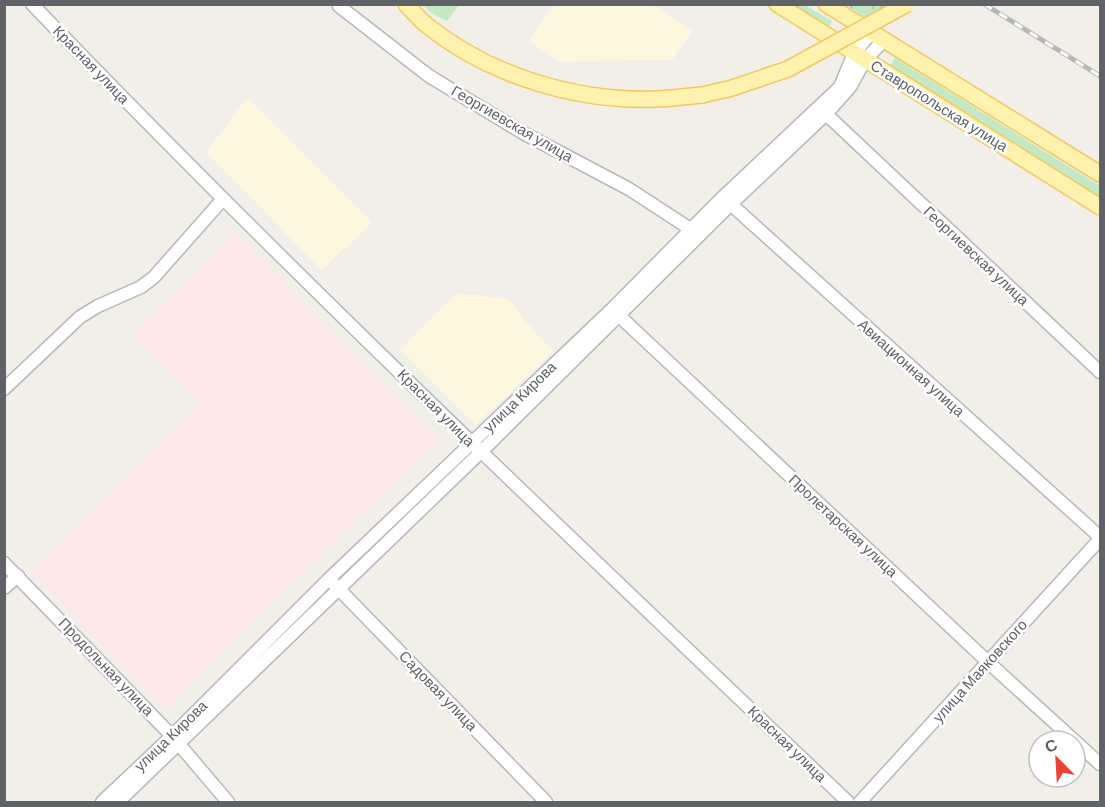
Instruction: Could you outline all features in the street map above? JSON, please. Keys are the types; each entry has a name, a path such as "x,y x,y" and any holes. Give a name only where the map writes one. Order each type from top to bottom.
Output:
{"main road":[{"path":"405,4 428,26 457,46 528,80 565,90 608,97 656,99 702,95 732,88 788,69 907,4"},
{"name":"Ставропольская улица","path":"777,4 1101,207"},
{"name":"Ставропольская улица","path":"826,4 1101,174"}],"street":[{"name":"Красная улица","path":"32,4 224,200 476,448 848,802"},
{"name":"Георгиевская улица","path":"339,6 429,76 525,134 629,189 692,230"},
{"name":"улица Кирова","path":"118,802 175,740 616,312 727,201 840,87 860,56 878,36"},
{"name":"улица Кирова","path":"616,312 692,230 826,114 850,87 860,56"},
{"name":"Георгиевская улица","path":"826,114 1101,372"},
{"path":"4,389 80,317 98,306 141,287 154,278 224,200"},
{"name":"Авиационная улица","path":"727,201 1101,538"},
{"name":"Пролетарская улица","path":"616,312 988,662 1101,764"},
{"name":"улица Маяковского","path":"860,802 1101,538"},
{"name":"Продольная улица","path":"4,563 175,740 228,802"},
{"path":"4,588 18,576"},
{"name":"Садовая улица","path":"334,584 546,802"},
{"name":"улица Кирова","path":"102,802 175,740"}],"shaded area":[{"path":"554,5 652,5 693,30 672,60 559,61 529,41"},
{"path":"248,97 372,222 322,270 206,152"},
{"path":"236,233 439,440 164,708 29,571 201,403 133,333"},
{"path":"458,293 509,299 553,352 475,425 400,350"}],"green space":[{"path":"423,5 459,5 447,21 433,14"},
{"path":"788,5 805,5 832,21 827,29"},
{"path":"846,5 891,5 867,18"},
{"path":"895,58 1100,186 1100,199 889,68"}],"railway":[{"path":"984,4 1100,76"}]}
